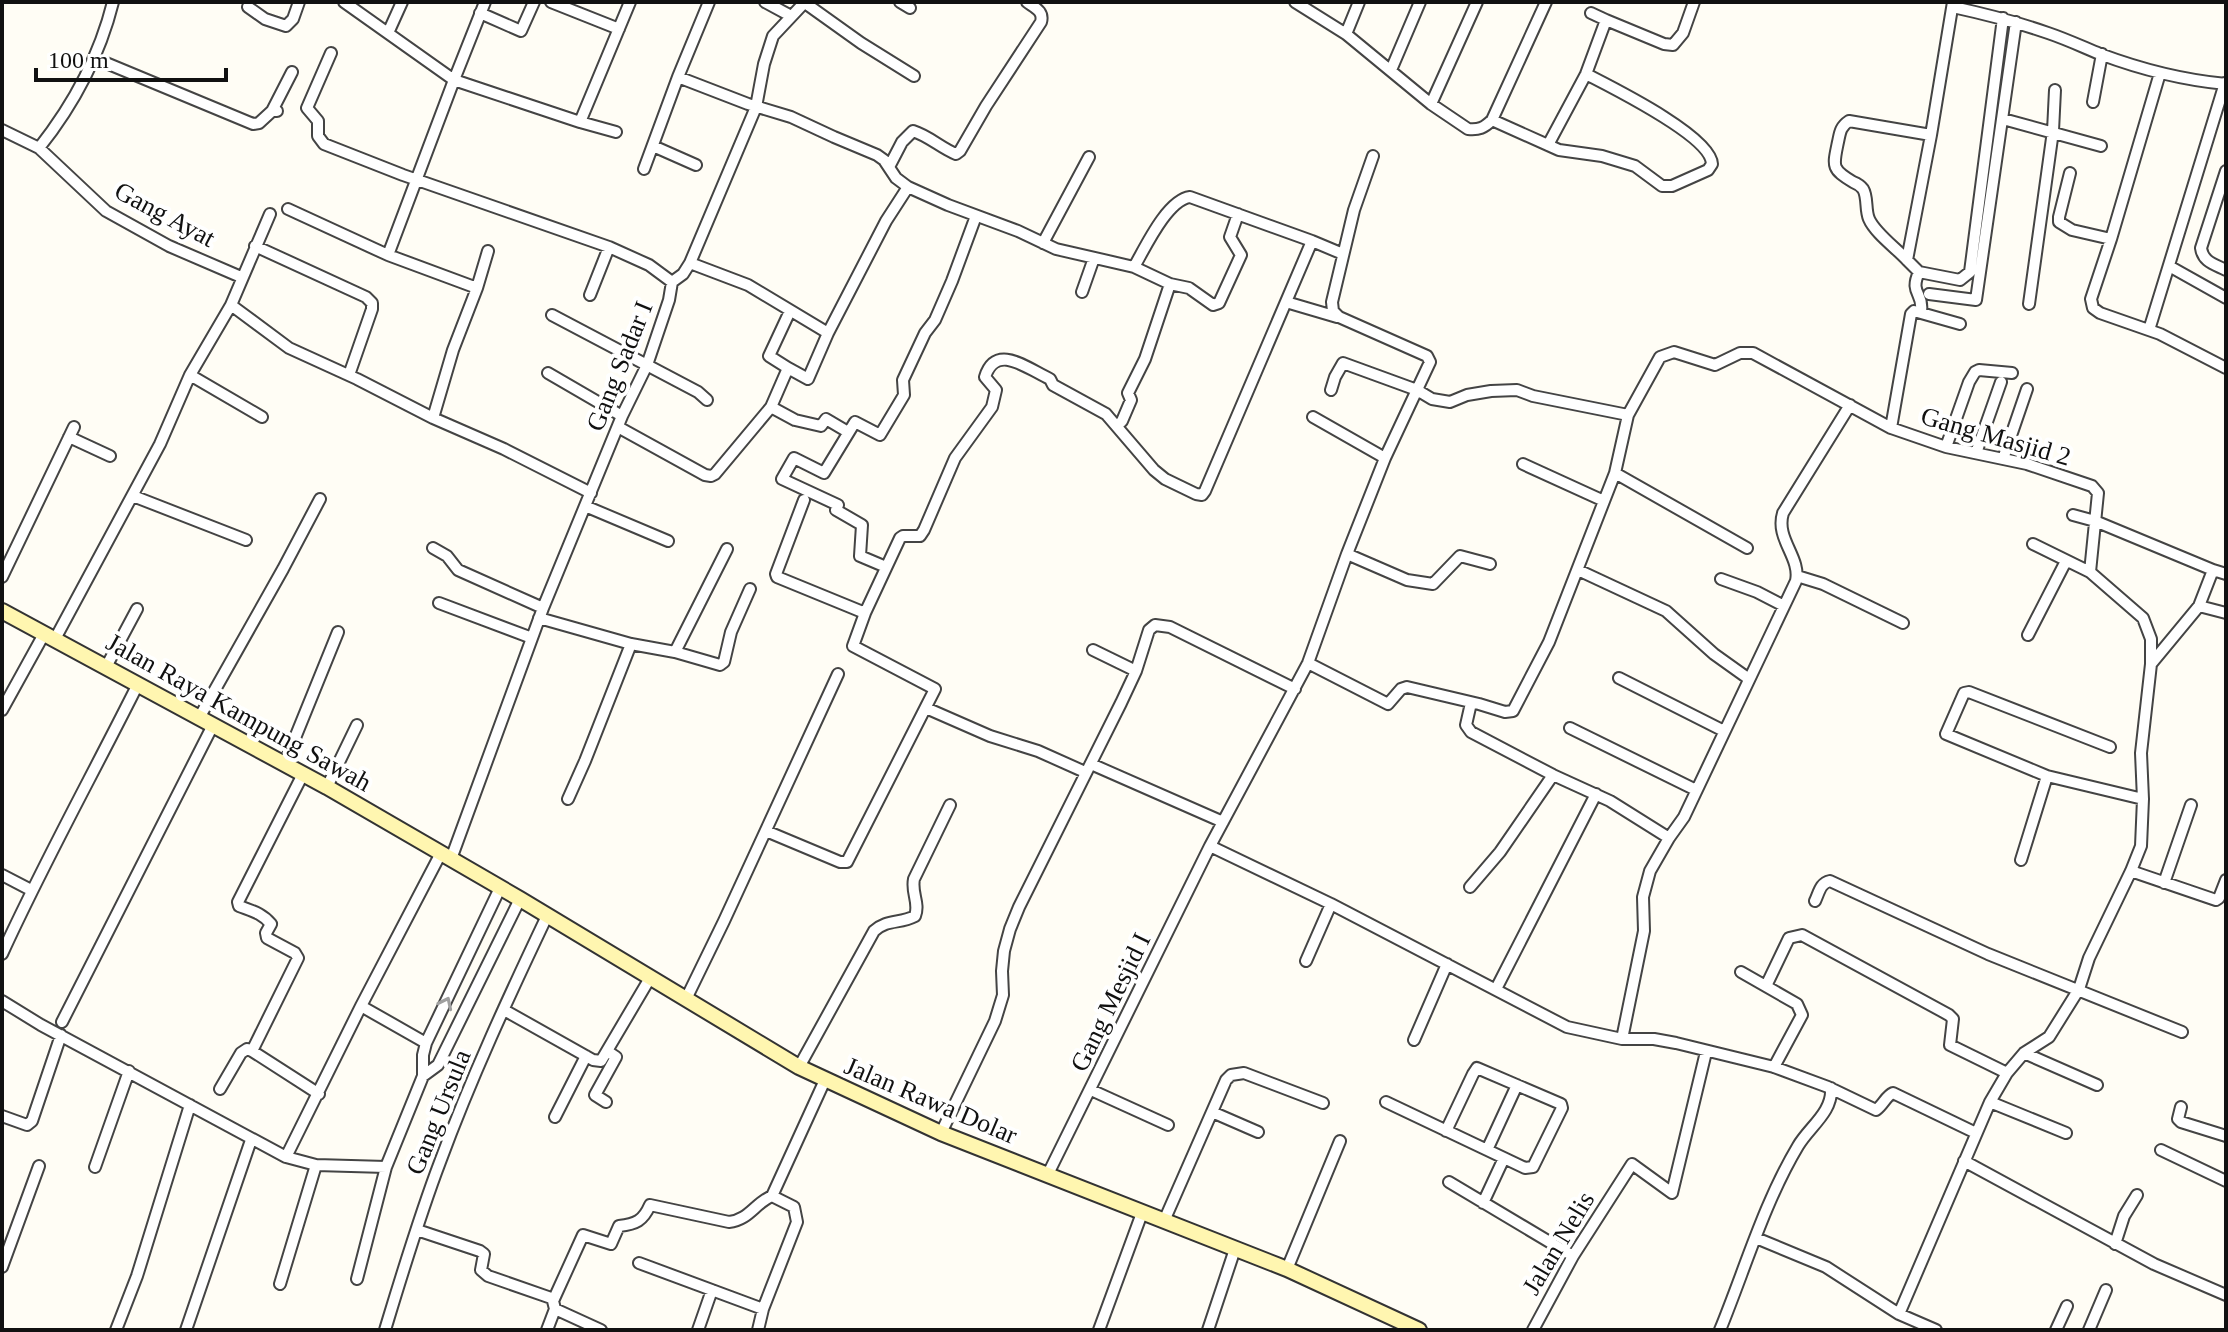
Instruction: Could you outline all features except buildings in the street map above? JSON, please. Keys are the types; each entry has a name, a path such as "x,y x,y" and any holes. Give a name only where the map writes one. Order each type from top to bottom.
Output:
{"street":[{"path":"39,148 75,99 105,30 113,2"},
{"path":"248,7 265,19 286,26 293,19 299,2"},
{"path":"344,2 454,80 616,132"},
{"path":"388,33 402,2"},
{"path":"388,255 485,2"},
{"path":"480,13 521,31 534,2"},
{"path":"551,2 619,29"},
{"path":"580,122 630,2"},
{"path":"644,169 709,2"},
{"path":"765,2 791,16"},
{"path":"672,282 683,274 690,263 756,107 773,36 805,2 861,43 914,76"},
{"path":"889,167 905,137 913,131 954,153 960,151 1041,22 1040,11 1027,2"},
{"path":"1295,2 1346,34 1431,104 1468,129 1484,127 1492,120 1546,2"},
{"path":"1346,34 1359,2"},
{"path":"1391,70 1420,2"},
{"path":"1431,104 1477,2"},
{"path":"1591,13 1673,45 1683,33 1694,2"},
{"path":"1907,260 1953,4 2050,33 2160,73 2225,84 2149,330"},
{"path":"1931,135 1849,121 1841,130 1834,167 1865,192 1867,215 1872,226 1919,272 1960,280 1970,272 2003,18"},
{"path":"1548,145 1586,74 1606,20"},
{"path":"1929,294 1976,300 2016,22"},
{"name":"Gang Sadar I","path":"286,1157 361,1006 446,856 541,613 620,422 647,365 672,282 649,265 609,247 320,142 319,124 307,108 331,53"},
{"path":"2093,102 2102,54"},
{"path":"94,58 247,122 259,123 274,111 292,72"},
{"path":"2160,73 2091,299 2093,308 2177,341 2226,368"},
{"path":"1492,120 1559,150 1602,156 1635,166 1662,186 1672,186 1708,170 1712,164 1710,154 1667,119 1586,74"},
{"path":"678,77 791,117 877,155 908,187 976,216 1075,254 1134,267 1170,284 1189,288 1213,305 1219,303 1241,255 1230,237 1238,214"},
{"path":"2029,304 2053,131 2055,90"},
{"path":"2003,119 2101,146"},
{"name":"Gang Ayat","path":"2,130 39,148 106,211 169,246 241,277"},
{"path":"653,146 696,165"},
{"path":"1339,317 1333,311 1332,302 1357,201 1373,156"},
{"path":"1043,243 1089,157"},
{"path":"2226,171 2201,248 2202,256 2226,270"},
{"path":"2070,173 2059,222 2072,230 2111,239"},
{"path":"790,311 769,356 808,379 828,333 886,221 908,187"},
{"path":"1134,267 1171,208 1181,198 1190,197 1343,254"},
{"path":"288,209 388,255 477,288"},
{"path":"2,710 50,637 133,496 190,375 231,305 270,214"},
{"path":"886,567 860,556 862,525 836,510 838,505 782,479 794,458 824,473 855,422 880,435 904,395 903,380 925,333 935,320 976,216"},
{"path":"766,831 842,863 847,862 926,708 935,689 853,646 900,538 920,536 955,458 992,407 996,390 985,377 995,360 1009,360 1050,379 1053,385 1106,414 1154,470 1165,479 1202,495 1312,241"},
{"path":"255,246 371,302 372,309 349,375"},
{"path":"590,295 609,247"},
{"path":"433,418 488,251"},
{"path":"1082,292 1094,258"},
{"path":"690,263 748,285 828,333"},
{"path":"2169,266 2226,298"},
{"path":"1919,272 1915,283 1922,304 1921,311"},
{"path":"1117,426 1131,400 1128,393 1130,386 1145,359 1170,284"},
{"path":"1286,302 1339,317"},
{"path":"231,305 289,348 591,493"},
{"path":"1891,428 1911,314 1921,311 1960,324"},
{"path":"552,315 698,392 707,400"},
{"name":"Gang Mesjid I","path":"1047,1176 1210,846 1308,663 1385,458 1430,362 1427,356 1339,317"},
{"name":"Gang Masjid 2","path":"1471,703 1505,712 1513,711 1549,642 1578,570 1615,473 1628,415 1660,357 1674,352 1715,365 1740,353 1753,353 1891,428 1946,447 2027,464 2092,486 2098,493 2090,572"},
{"path":"1331,390 1343,363 1417,390 1432,399 1450,402 1467,395 1517,390 1628,415"},
{"path":"548,373 620,422 711,476 720,471 771,407 788,368"},
{"path":"1946,447 1975,372 2012,373"},
{"path":"190,375 262,417"},
{"path":"1976,453 2001,382"},
{"path":"2003,459 2027,389"},
{"path":"1622,1039 1644,931 1643,897 1650,871 1684,817 1797,576 1780,529 1783,513 1850,405"},
{"path":"771,407 795,420 821,426 826,419 848,432"},
{"path":"1313,417 1385,458"},
{"path":"2,577 71,432 110,456"},
{"path":"1523,464 1604,501"},
{"path":"1615,473 1747,548"},
{"path":"133,496 246,540"},
{"path":"62,1022 206,721 320,499"},
{"path":"804,500 777,577 865,613"},
{"path":"585,506 668,541"},
{"path":"2073,515 2226,574"},
{"path":"1899,1314 1990,1102 2007,1073 2024,1053 2049,1037 2079,989 2089,958 2141,846 2141,753 2151,639 2143,618 2090,572 2033,544"},
{"path":"433,548 447,556 458,570 541,613 631,644 720,665 724,662 734,625 750,589"},
{"path":"675,652 727,549"},
{"path":"1347,554 1407,580 1433,584 1460,556 1490,564"},
{"path":"2028,635 2066,561"},
{"path":"1578,570 1666,611 1714,654 1749,679"},
{"path":"2151,664 2199,606 2213,570"},
{"path":"1797,576 1823,584 1903,623"},
{"path":"1721,579 1784,606"},
{"path":"439,603 532,638"},
{"path":"2199,606 2226,613"},
{"path":"106,667 137,609"},
{"name":"Jalan Raya Kampung Sawah","path":"2,611 327,787 446,856"},
{"path":"941,1133 995,1021 1003,995 1002,971 1010,929 1136,671 1149,630 1155,625 1162,625 1295,689"},
{"path":"284,765 338,632"},
{"path":"568,799 631,644"},
{"path":"1093,650 1136,671"},
{"path":"1308,663 1388,704 1401,689 1407,687 1471,703 1466,725 1471,732 1596,794 1669,838"},
{"path":"686,999 838,674"},
{"path":"1619,678 1724,731"},
{"path":"2,954 31,890 138,684"},
{"path":"2110,747 1969,692 1964,693 1946,734 2047,776 2143,799"},
{"path":"926,708 990,736 1088,768 1223,822"},
{"path":"327,787 357,725"},
{"path":"1570,728 1696,790"},
{"path":"252,1051 298,958 295,953 267,938 271,924 266,918 239,906 238,902 303,774"},
{"path":"1470,887 1500,852 1553,775"},
{"path":"2021,860 2047,776"},
{"path":"1496,989 1596,794"},
{"path":"799,1067 874,931 887,922 915,916 918,904 913,892 914,879 950,805"},
{"path":"2164,883 2191,805"},
{"path":"1210,846 1331,904 1567,1027 1622,1039 1654,1039 1774,1067 1831,1088 1876,1110 1893,1093 1976,1133"},
{"name":"Jalan Rawa Dolar","path":"446,856 825,1080 941,1133 1287,1269 1419,1330"},
{"path":"2131,871 2216,900 2226,880"},
{"path":"2,875 31,890"},
{"path":"1815,901 1821,887 1830,881 1988,954 2182,1032"},
{"path":"357,1279 386,1167 423,1076 426,1043 500,888"},
{"path":"423,1076 438,1065 520,899"},
{"path":"1306,961 1331,904"},
{"name":"Gang Ursula","path":"385,1330 440,1160 547,916"},
{"path":"1766,986 1789,938 1802,935 1949,1015 1953,1019 1950,1045 2007,1073"},
{"path":"1414,1040 1447,964"},
{"path":"1741,972 1797,1004 1802,1011 1774,1067"},
{"path":"504,1010 597,1062 601,1061 650,978"},
{"path":"2,1001 286,1157 316,1165 386,1167"},
{"path":"361,1006 426,1043"},
{"path":"2,1116 27,1125 32,1121 61,1035"},
{"path":"220,1089 241,1053 247,1049 319,1094"},
{"path":"606,1102 595,1095 616,1057 607,1051"},
{"name":"Jalan Nelis","path":"1533,1330 1573,1256 1632,1164 1672,1193 1706,1052"},
{"path":"2024,1053 2097,1085"},
{"path":"555,1117 586,1056"},
{"path":"1386,1102 1446,1131 1525,1168 1533,1167 1562,1108 1561,1104 1477,1068 1446,1131"},
{"path":"95,1167 129,1071"},
{"path":"1164,1221 1226,1080 1231,1075 1244,1073 1323,1103"},
{"path":"547,1330 583,1235 611,1244 619,1226 645,1217 650,1205 729,1222 738,1221 772,1196 825,1080"},
{"path":"1487,1150 1517,1085"},
{"path":"1720,1330 1779,1181 1800,1143 1822,1117 1830,1100 1831,1088"},
{"path":"1091,1090 1168,1125"},
{"path":"1990,1102 2066,1133"},
{"path":"116,1330 137,1276 190,1105"},
{"path":"2181,1107 2178,1119 2181,1122 2226,1136"},
{"path":"1212,1112 1258,1132"},
{"path":"186,1330 251,1140"},
{"path":"1287,1269 1340,1141"},
{"path":"2161,1150 2226,1181"},
{"path":"1483,1203 1504,1158"},
{"path":"1964,1161 2154,1264 2226,1295"},
{"path":"280,1284 316,1165"},
{"path":"2,1267 39,1166"},
{"path":"1449,1182 1573,1256"},
{"path":"2115,1244 2124,1216 2137,1195"},
{"path":"758,1330 763,1309 797,1222 794,1207 772,1196"},
{"path":"1099,1330 1142,1213"},
{"path":"417,1230 480,1251 484,1254 481,1270 488,1276 555,1304 601,1330"},
{"path":"1756,1238 1826,1267 1899,1314 1936,1330"},
{"path":"1208,1330 1235,1249"},
{"path":"639,1263 763,1309"},
{"path":"698,1330 712,1290"},
{"path":"2089,1330 2106,1290"},
{"path":"2056,1330 2067,1306"}]}
